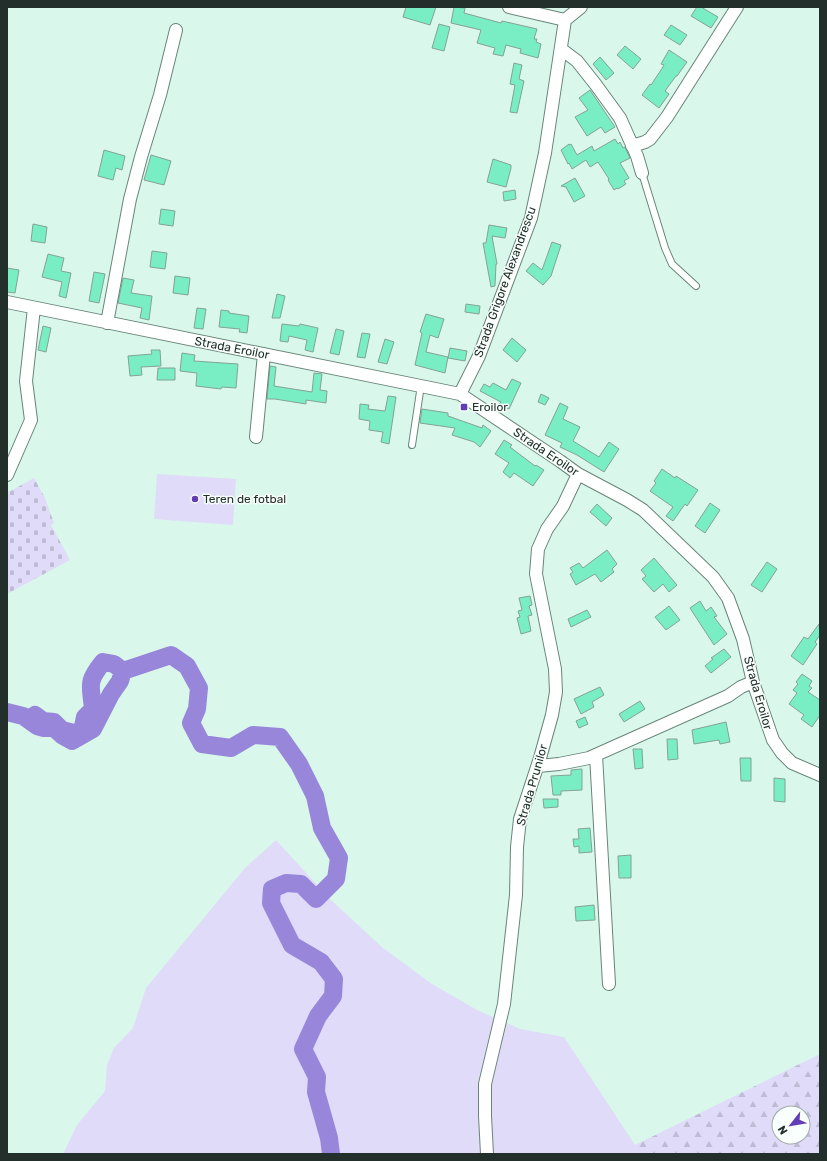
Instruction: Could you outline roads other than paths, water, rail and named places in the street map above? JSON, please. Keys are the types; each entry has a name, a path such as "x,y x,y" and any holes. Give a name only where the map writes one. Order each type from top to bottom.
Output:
{"street":[{"path":"509,7 565,20 581,7"},
{"path":"632,146 650,139 667,117 737,7"},
{"name":"Strada Grigore Alexandrescu","path":"460,394 479,356 531,218 545,153 565,20"},
{"path":"107,323 130,200 141,157 160,95 176,30"},
{"path":"561,50 577,61 620,118 642,173"},
{"name":"Strada Eroilor","path":"7,302 460,394 578,474 643,510 713,577 728,598 743,639 753,682 773,740 782,753 792,763 820,775"},
{"path":"7,475 31,420 26,381 34,308"},
{"path":"256,437 264,354"},
{"name":"Strada Prunilor","path":"487,1154 485,1116 486,1084 504,1004 516,895 517,847 520,819 538,766 552,715 556,692 555,669 536,574 538,549 548,529 563,506 578,474"},
{"path":"538,766 559,764 589,758 728,696 741,687 753,682"},
{"path":"596,755 609,984"}],"lane":[{"path":"642,173 665,248 672,264 696,286"},
{"path":"412,445 420,385"}],"waterway":[{"path":"123,671 171,655 187,666 199,688 197,709 191,723 202,744 231,748 253,735 280,737 299,764 315,796 322,828 339,858 336,879 316,899 301,884 286,883 272,889 271,903 292,945 321,962 334,979 333,996 318,1016 303,1049 317,1077 316,1092 329,1138 331,1154"},
{"path":"7,712 23,716 37,726 54,728 63,736 72,741 93,729 111,694 120,681 123,671 114,664 103,662 98,669 91,684 93,709 85,717 82,731 74,733 62,730 54,722 43,721 35,715 28,719"}],"place":[{"name":"Eroilor","path":"464,407"},
{"name":"Teren de fotbal","path":"195,499"}]}
